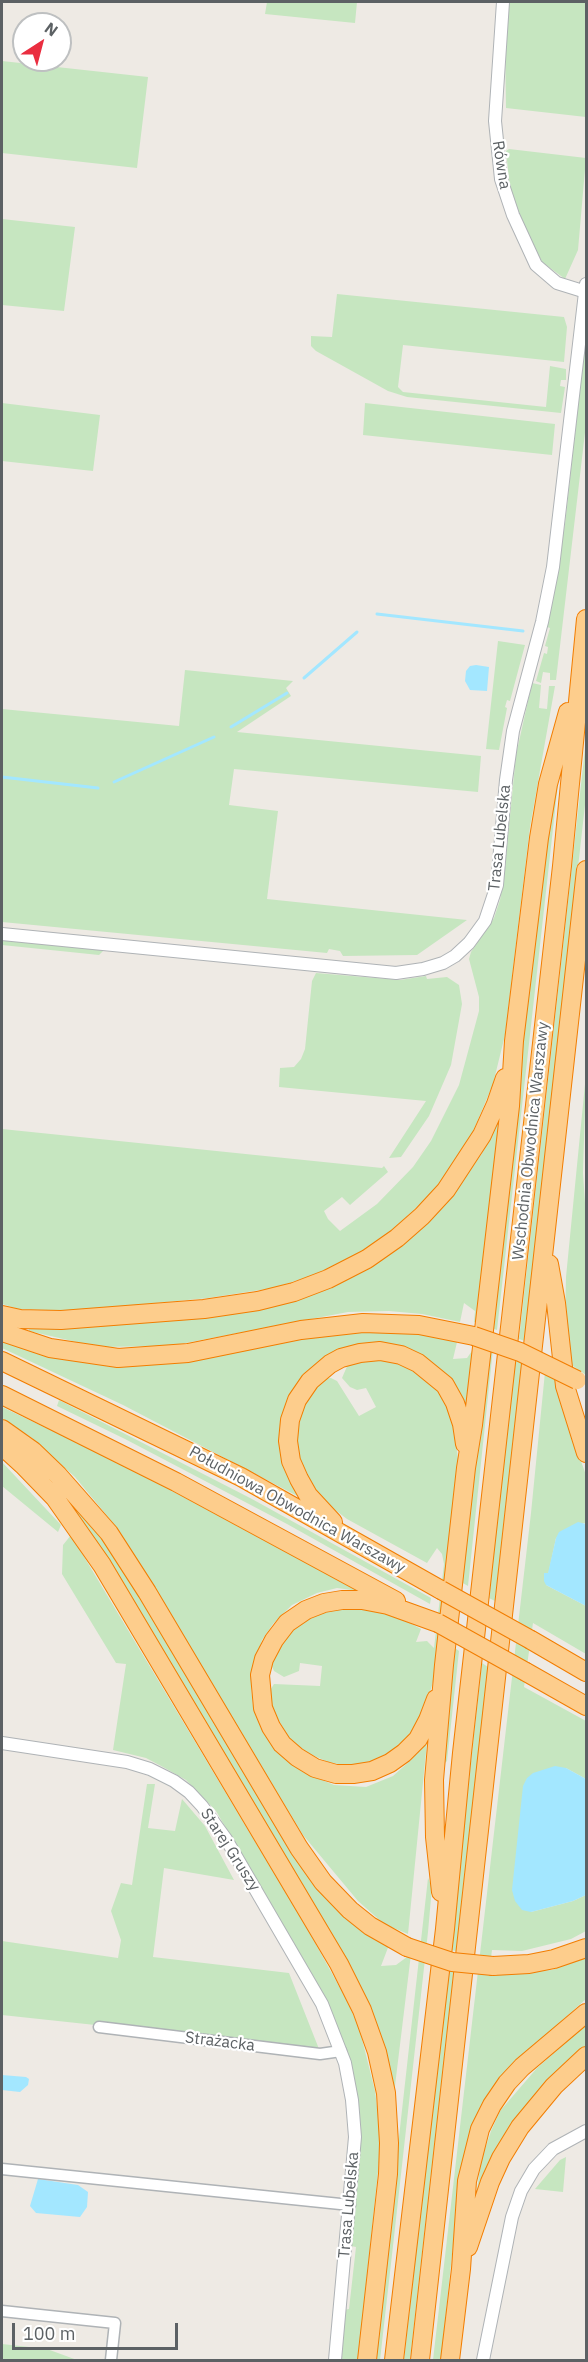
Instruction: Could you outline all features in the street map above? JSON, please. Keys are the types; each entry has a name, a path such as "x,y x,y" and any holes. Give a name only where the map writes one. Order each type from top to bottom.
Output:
{"highway":[{"name":"Wschodnia Obwodnica Warszawy","path":"446,1929 472,1663 562,866 586,619"},
{"path":"394,2361 446,1929 435,1837 435,1790 444,1665 508,1117 514,1041 548,784 582,664"},
{"path":"420,2361 586,870"},
{"path":"580,920 586,941"},
{"path":"2,1316 20,1319 97,1318 204,1309 258,1301 328,1280 367,1259 397,1238 446,1190 466,1163 482,1135 496,1104 514,1041"},
{"path":"544,1241 556,1304 565,1386 586,1452"},
{"path":"2,1332 50,1348 118,1358 188,1353 301,1330 363,1323 419,1325 474,1336 520,1352 582,1384"},
{"path":"354,1542 324,1514 308,1495 291,1461 288,1441 290,1420 297,1400 310,1381 330,1364 341,1358 360,1353 380,1351 401,1355 430,1371 445,1385 455,1403 462,1424 466,1468"},
{"name":"Południowa Obwodnica Warszawy","path":"2,1361 241,1477 586,1672"},
{"name":"Południowa Obwodnica Warszawy","path":"2,1395 176,1482 438,1623 586,1706"},
{"path":"2,1429 33,1451 58,1475 109,1533 147,1592 299,1848 323,1882 350,1910 370,1926 407,1947 452,1962 493,1966 529,1964 554,1959 586,1948"},
{"path":"2,1446 55,1498 102,1565 339,1964 362,2010 377,2052 386,2093 389,2143 388,2174 367,2361"},
{"path":"438,1623 388,1605 362,1600 324,1603 306,1610 287,1623 274,1640 264,1659 260,1676 263,1708 270,1728 282,1744 315,1768 336,1774 372,1771 397,1758 418,1739 428,1720 444,1665"},
{"path":"450,2361 461,2269 467,2181 471,2157 483,2123 507,2083 522,2067 586,2013"},
{"path":"461,2269 483,2201 501,2158 537,2105 586,2056"}],"street":[{"name":"Równa","path":"503,2 495,121 503,187 536,265 557,283 586,288"},
{"name":"Trasa Lubelska","path":"2,934 396,973 443,963 469,943 485,921 494,900 497,885 506,780 513,731 542,622 553,567 586,288"},
{"name":"Starej Gruszy","path":"2,1743 128,1762 150,1769 174,1781 189,1792 226,1839 322,2004 341,2051"},
{"name":"Strażacka","path":"99,2027 320,2054 341,2051"},
{"name":"Trasa Lubelska","path":"335,2361 354,2155 354,2118 349,2081 341,2051"},
{"path":"483,2361 512,2217 521,2191 534,2169 553,2149 586,2131"},
{"path":"2,2169 350,2205"},
{"path":"2,2311 115,2323 111,2361"}],"green space":[{"path":"267,2 357,2 355,23 265,14"},
{"path":"509,2 586,2 586,117 506,108 505,39"},
{"path":"2,61 12,62 12,72 72,72 72,69 148,77 137,168 2,153"},
{"path":"509,149 586,158 578,250 565,279 542,262 524,225 510,189 506,151"},
{"path":"2,219 75,227 64,311 2,305"},
{"path":"337,294 564,317 567,327 564,362 403,345 398,387 403,392 546,407 550,366 566,369 566,380 561,380 560,386 565,387 561,413 407,397 388,391 311,346 311,336 332,337"},
{"path":"586,334 586,424 556,680 550,680 550,673 543,672 541,683 536,681 544,653 547,654 548,647 545,646 550,628 547,627 565,524"},
{"path":"2,403 100,415 93,471 2,461"},
{"path":"365,403 555,424 552,455 363,435"},
{"path":"498,641 525,645 510,701 507,700 505,707 507,708 499,750 486,749"},
{"path":"185,670 293,681 286,688 291,696 237,732 481,756 478,792 234,769 229,805 278,811 267,899 467,920 417,955 343,956 340,951 329,949 327,953 2,922 2,709 179,726"},
{"path":"532,683 541,685 539,708 547,709 549,686 555,686 530,827 505,1035 493,1084 472,1134 442,1181 392,1230 359,1253 314,1275 273,1288 208,1298 75,1311 18,1309 2,1304 2,1129 382,1168 384,1166 388,1172 350,1205 342,1197 324,1211 328,1219 340,1231 377,1204 413,1167 431,1141 459,1085 479,1011 479,997 469,959 471,952 494,918 500,900 516,755"},
{"path":"586,740 586,796 525,1341 519,1339"},
{"path":"559,775 497,1330 491,1328 513,1119 544,858"},
{"path":"2,939 104,950 99,955 2,945"},
{"path":"316,973 400,980 426,976 427,979 447,977 459,985 462,1004 451,1065 429,1116 401,1157 389,1158 426,1101 279,1087 280,1068 294,1067 301,1059 305,1049 312,981"},
{"path":"586,1074 583,1173 586,1218 586,1375 570,1364 565,1325 566,1277"},
{"path":"502,1113 480,1324 474,1322 475,1311 464,1303 460,1322 422,1314 389,1311 348,1312 170,1346 98,1347 29,1331 29,1326 184,1319 233,1314 268,1308 335,1286 404,1244 443,1207 481,1155"},
{"path":"375,1328 458,1338 453,1359 467,1358 474,1348 470,1425 411,1353 327,1358 310,1369 298,1384 288,1403 307,1501 123,1405 2,1348 2,1340 52,1356 124,1367 169,1363 316,1334"},
{"path":"487,1347 493,1349 468,1586 461,1582"},
{"path":"515,1358 522,1360 495,1601 489,1598"},
{"path":"371,1359 394,1361 416,1370 440,1391 453,1418 459,1467 439,1647 427,1702 418,1724 404,1742 385,1757 348,1766 328,1762 310,1754 291,1741 272,1709 269,1692 274,1684 320,1686 322,1666 300,1663 299,1671 284,1677 274,1671 271,1664 285,1638 297,1625 311,1615 346,1604 389,1613 406,1621 421,1629 416,1642 427,1641 434,1648 444,1564 442,1554 437,1548 427,1563 347,1519 322,1500 307,1481 300,1464 295,1428 301,1409 322,1379 331,1378 337,1381 359,1416 376,1407 366,1388 357,1390 350,1387 342,1378 348,1364"},
{"path":"545,1372 557,1378 562,1409 586,1475 586,1524 556,1538 546,1585 586,1606 586,1654 533,1623 524,1687 586,1721 586,1779 566,1768 531,1912 573,1901 586,1895 586,1931 571,1939 522,1951 492,1950 489,1974 552,1970 586,1957 586,1999 508,2069 489,2092 475,2118 460,2178 441,2360 433,2360 531,1513"},
{"path":"59,1400 252,1499 431,1598 430,1604 287,1524 57,1406"},
{"path":"2,1407 118,1462 359,1591 337,1588 317,1593 292,1605 273,1624 262,1640 254,1666 251,1688 253,1706 261,1729 275,1750 303,1772 334,1785 366,1787 393,1776 427,1742 408,1934 384,1924 358,1901 303,1835 118,1529 75,1477 32,1438 2,1418"},
{"path":"24,1455 63,1491 91,1522 114,1553 294,1853 389,1945 381,1966 396,1965 411,1954 394,2094 376,2025"},
{"path":"2,1462 61,1525 58,1532 2,1486"},
{"path":"71,1535 308,1930 359,2027 375,2091 380,2153 358,2360 342,2360 344,2310 349,2309 356,2247 351,2246 358,2175 359,2115 349,2059 328,2003 216,1811 186,1780 146,1758 113,1750 126,1664 116,1663 62,1574 63,1545"},
{"path":"455,1648 459,1651 447,1761 444,1764"},
{"path":"482,1663 488,1667 456,1951 450,1950"},
{"path":"147,1784 155,1784 148,1828 175,1831 182,1799 205,1826 234,1880 164,1868 153,1957 289,1973 319,2049 2,2015 2,1941 118,1958 121,1940 111,1911 121,1883 132,1885"},
{"path":"428,1878 432,1887 428,1932 393,2246 380,2360 374,2360"},
{"path":"448,1967 454,1969 410,2360 404,2360"},
{"path":"586,2025 586,2046 557,2070 528,2103 505,2135 475,2204 481,2161 500,2111 537,2068"},
{"path":"566,2157 563,2192 535,2189 560,2160"},
{"path":"2,2344 47,2349 77,2360 2,2360"}],"water":[{"path":"470,666 489,667 487,691 470,690 465,681 466,671"},
{"path":"578,1522 586,1524 586,1606 546,1585 544,1581 544,1573 548,1573 559,1532"},
{"path":"555,1766 566,1768 586,1779 586,1895 573,1901 531,1912 522,1910 515,1901 512,1890 523,1786 533,1773"},
{"path":"2,2075 26,2077 29,2079 28,2085 20,2092 2,2090"},
{"path":"38,2179 78,2185 88,2192 87,2207 80,2217 36,2213 30,2206"}],"waterway":[{"path":"377,614 523,631"},
{"path":"304,678 357,632"},
{"path":"231,727 287,693"},
{"path":"114,782 214,737"},
{"path":"2,777 98,788"}]}
